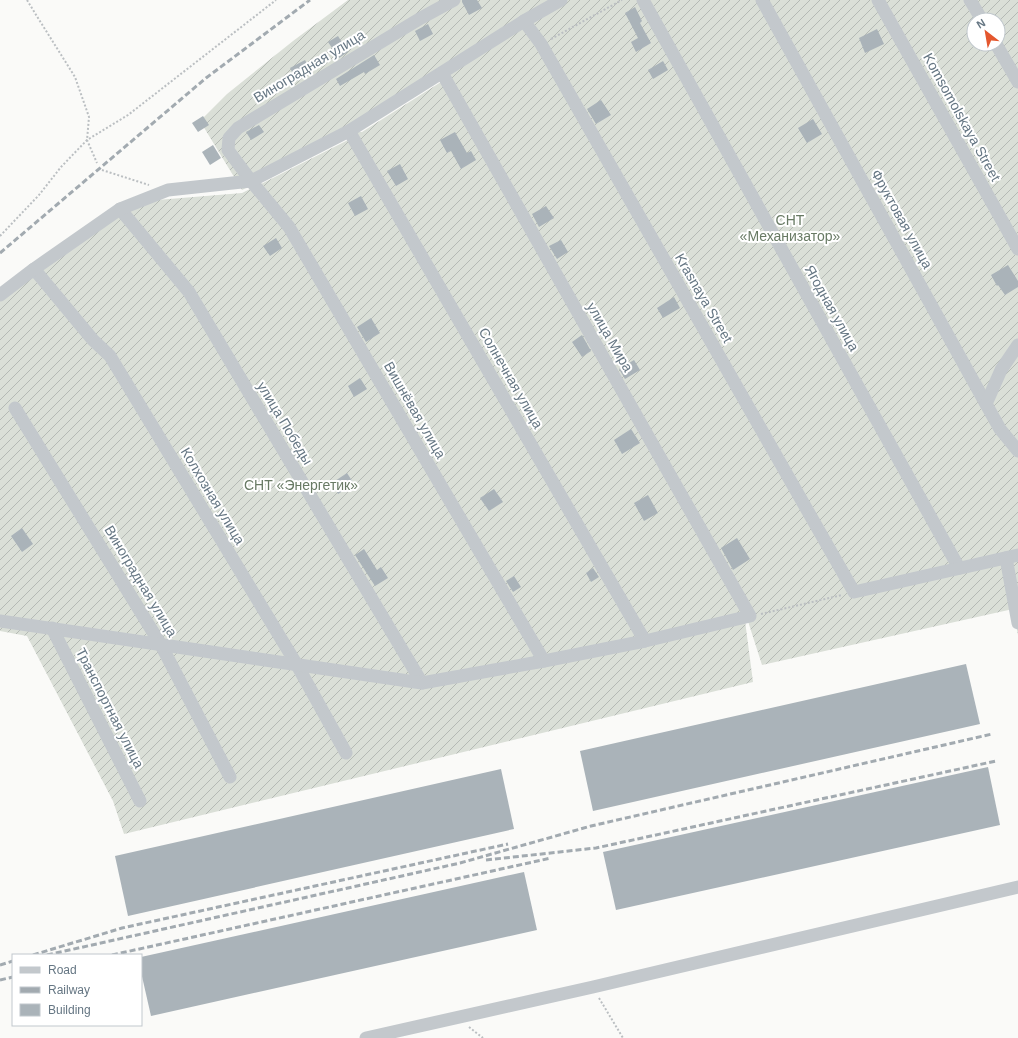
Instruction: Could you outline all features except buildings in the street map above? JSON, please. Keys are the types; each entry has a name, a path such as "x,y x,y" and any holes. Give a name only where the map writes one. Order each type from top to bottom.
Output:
{"street":[{"name":"Виноградная улица","path":"251,181 228,150 228,138 238,128 414,22 454,0"},
{"path":"0,295 34,269 120,209 168,190 251,181 348,131 524,21 561,0"},
{"name":"Ягодная улица","path":"643,0 959,568"},
{"name":"Фруктовая улица","path":"762,0 1000,429 1018,450"},
{"name":"Komsomolskaya Street","path":"878,0 1018,249"},
{"path":"970,0 977,12"},
{"name":"Krasnaya Street","path":"524,21 541,44 854,592"},
{"path":"1001,52 1018,82"},
{"name":"улица Мира","path":"442,72 750,616"},
{"name":"Солнечная улица","path":"348,131 645,641"},
{"name":"Вишнёвая улица","path":"251,181 289,227 544,661"},
{"name":"улица Победы","path":"120,209 189,292 422,683"},
{"name":"Колхозная улица","path":"34,269 93,340 110,356 297,665 346,754"},
{"path":"986,404 1001,370 1018,345"},
{"name":"Виноградная улица","path":"15,408 161,645 230,776"},
{"path":"854,592 1012,557 1018,623"},
{"path":"2,619 161,645 422,683 645,641 750,616"},
{"name":"Транспортная улица","path":"52,628 140,801"},
{"path":"366,1038 593,987 1018,887"}],"path":[{"path":"27,0 74,77 89,117 87,140 97,163"},
{"path":"0,236 39,196 61,167 87,140 128,115 276,0"},
{"path":"541,44 622,0"},
{"path":"102,170 168,190"},
{"path":"750,616 854,592"},
{"path":"593,987 623,1038"}],"green space":[{"path":"348,0 1018,0 1018,635 1013,609 762,665 745,612 441,78 351,131 362,132 441,82 744,613 753,682 124,834 113,801 27,636 0,631 0,291 121,203 242,193 252,188 250,186 242,190 200,121 227,94 293,41","holes":["349,135 350,139 261,184 253,181"]}],"railway":[{"path":"0,253 206,78 310,0"},
{"path":"51,954 460,863 591,826 992,734"},
{"path":"486,860 596,848 996,761"},
{"path":"36,954 122,928 508,844"},
{"path":"117,954 551,858"},
{"path":"0,965 12,961"},
{"path":"0,980 12,977"}],"park label":[{"name":"СНТ «Механизатор»","path":"790,228"},
{"name":"СНТ «Энергетик»","path":"301,485"}]}
